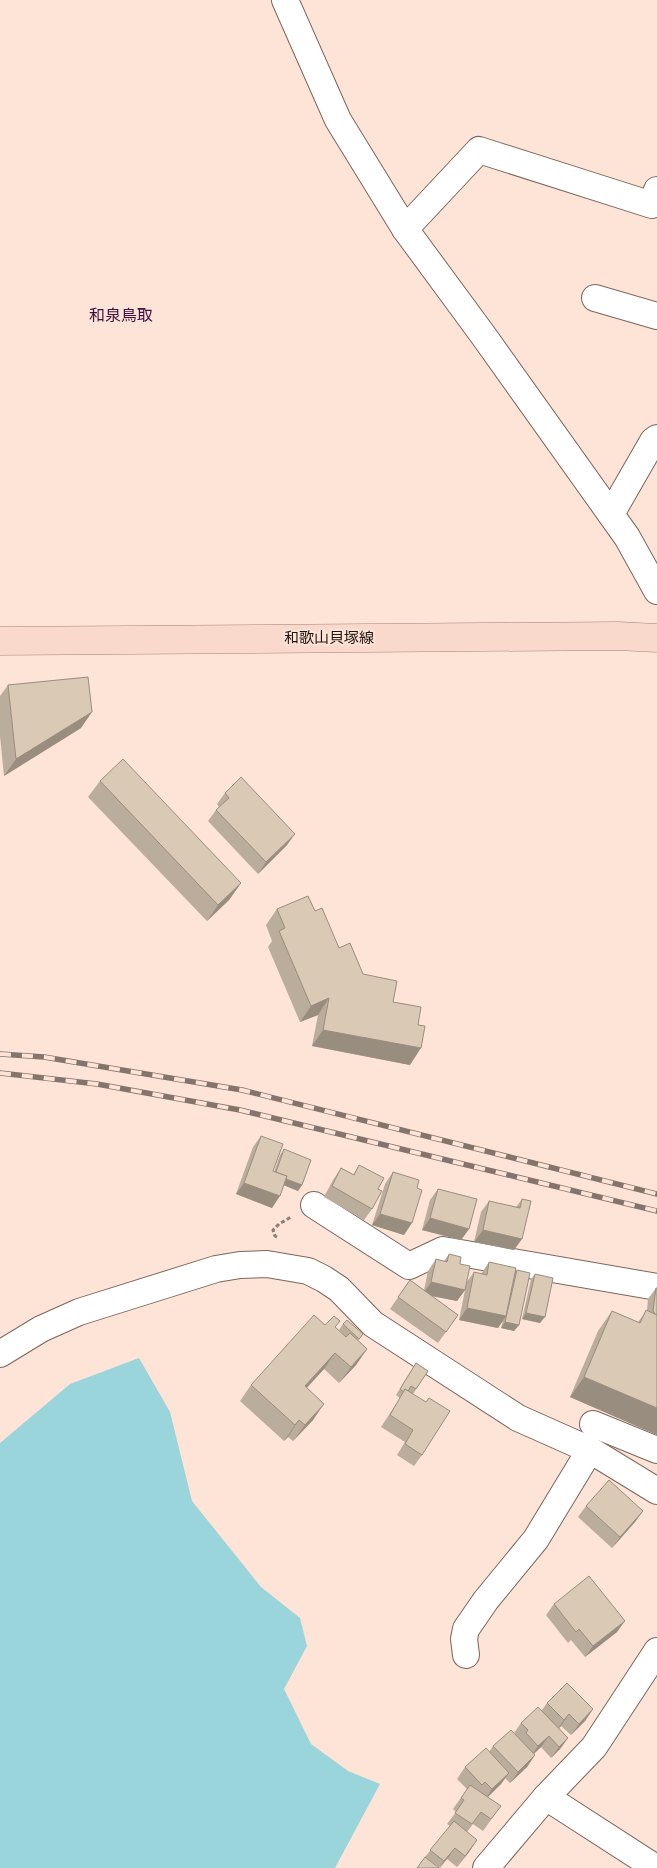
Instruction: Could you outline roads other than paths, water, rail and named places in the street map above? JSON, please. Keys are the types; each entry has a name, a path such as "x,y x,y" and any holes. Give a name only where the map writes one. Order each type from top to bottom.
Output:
{"main road":[{"name":"和歌山貝塚線","path":"0,641 618,636 657,638"}],"street":[{"path":"285,0 338,120 405,229 611,514 627,537 657,591"},
{"path":"405,229 479,150 652,205 657,190"},
{"path":"595,298 657,316"},
{"path":"611,514 653,441 657,438"},
{"path":"314,1205 409,1266 443,1250 657,1287"},
{"path":"0,1354 35,1332 80,1312 216,1269 258,1264 308,1271 339,1289 373,1324 518,1418 590,1450 657,1491"},
{"path":"593,1424 657,1450"},
{"path":"466,1655 464,1639 466,1629 486,1600 536,1539 590,1450"},
{"path":"486,1868 546,1797 594,1747 657,1651"},
{"path":"546,1797 656,1868"}],"water":[{"path":"139,1358 170,1412 192,1501 261,1587 300,1618 307,1646 284,1689 311,1744 348,1771 380,1784 335,1868 0,1868 0,1443 70,1384"}],"railway":[{"path":"0,1054 44,1057 242,1090 657,1194"},
{"path":"0,1073 97,1084 240,1110 657,1211"}],"district":[{"name":"和泉鳥取","path":"121,316"}]}
